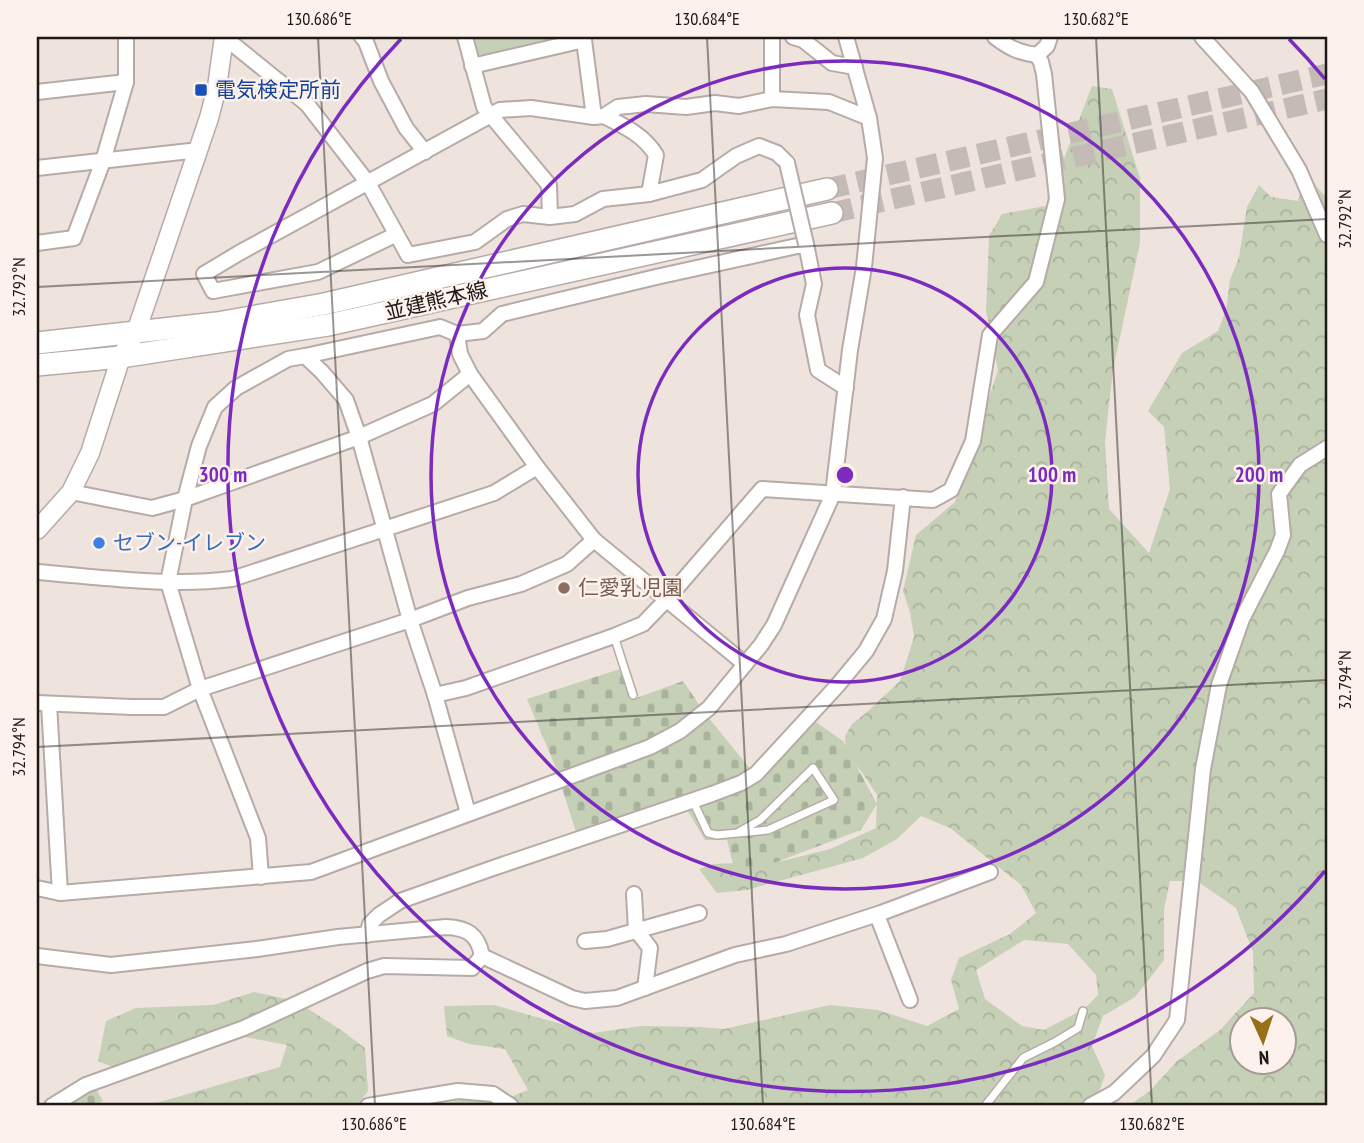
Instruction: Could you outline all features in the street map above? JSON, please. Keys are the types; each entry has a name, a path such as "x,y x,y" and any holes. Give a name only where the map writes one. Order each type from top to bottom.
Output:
{"main road":[{"name":"並建熊本線","path":"37,343 217,323 324,304 827,189"},
{"name":"並建熊本線","path":"37,365 121,357 328,325 832,213"}],"street":[{"path":"37,243 74,238 103,161 126,82 126,37"},
{"path":"37,530 71,492 90,453 121,357 136,332 209,118 224,37 307,104 368,183 408,255 475,242 507,219 523,214 550,217 575,214 603,199 649,194 702,180 736,156 759,146 776,153 787,163 814,284 807,315 818,369 846,388"},
{"path":"362,37 406,128 425,152"},
{"path":"465,37 484,107 549,184 550,217"},
{"path":"772,37 772,99"},
{"path":"793,37 803,40 832,63 855,67"},
{"path":"37,888 60,893 311,872 650,747 680,731 709,708 774,625 833,494 864,267 875,158 869,118 846,37"},
{"path":"995,37 1021,54 1037,55 1047,46 1050,37"},
{"path":"1202,37 1252,92 1299,170 1327,235"},
{"path":"472,66 584,39 599,116"},
{"path":"435,695 466,688 643,624 762,489 933,500 951,491 973,440 990,335 1036,282 1056,199 1044,74 1037,55"},
{"path":"37,92 126,82"},
{"path":"599,116 618,107 646,104 686,107 715,103 739,106 772,99 829,102 869,118"},
{"path":"395,235 318,272 213,291 204,274 489,115 509,108 599,116 630,129 649,144 656,155 649,194"},
{"path":"37,168 199,150"},
{"path":"261,877 258,838 201,689 168,582 199,446 215,407 236,388 288,359 440,327 457,334 483,331 502,314 806,244"},
{"path":"457,334 460,354 470,374 594,540 745,664"},
{"path":"305,356 346,400 468,813"},
{"path":"71,492 152,508 185,499 359,437 433,404 470,374"},
{"path":"1090,1106 1114,1093 1153,1056 1177,1020 1203,769 1219,685 1242,619 1283,535 1279,494 1300,465 1327,448"},
{"path":"37,572 168,582 232,579 494,493 537,467"},
{"path":"368,935 370,924 400,901 693,801 741,783 756,774 837,686 866,651 884,620 895,571 903,497"},
{"path":"60,893 43,703 164,707 201,689 410,620 468,598 521,584 567,565 594,540"},
{"path":"482,956 572,998 585,1001 617,998 735,955 786,944 877,915 990,872"},
{"path":"634,894 636,930 650,948 645,988"},
{"path":"585,941 607,939 699,913"},
{"path":"877,915 910,1000"},
{"path":"37,956 111,965 338,937 446,927 459,928 473,935 481,948 482,956 472,968 384,966 368,971 244,1028 86,1085 52,1106"},
{"path":"368,1106 458,1091 493,1094 511,1106"}],"lane":[{"path":"614,636 633,695"},
{"path":"693,801 708,833 717,835 768,830 834,800 813,768 760,820 737,833"},
{"path":"985,1106 1023,1058 1078,1028 1083,1011"}],"green space":[{"path":"471,37 576,37 476,58"},
{"path":"1092,86 1112,89 1140,178 1140,243 1113,370 1105,441 1109,509 1149,553 1170,489 1164,427 1148,411 1182,353 1218,331 1226,310 1230,280 1239,257 1247,207 1259,185 1271,197 1298,201 1306,175 1327,198 1327,1106 1122,1106 1131,1104 1150,1091 1176,1062 1228,1021 1228,1076 1298,1076 1298,1006 1242,1006 1254,993 1253,952 1236,908 1197,881 1170,881 1164,909 1164,960 1135,997 1103,1016 1092,1046 1105,1075 1094,1106 439,1106 463,1099 495,1103 528,1090 505,1049 469,1044 447,1036 444,1006 494,1005 593,1033 641,1026 724,1029 830,1005 878,1010 927,1026 959,1009 951,980 959,958 1010,934 1036,913 1021,885 950,828 921,816 897,839 863,858 747,890 717,893 699,869 714,864 782,861 830,849 876,828 877,795 846,754 845,736 852,724 900,681 914,637 903,591 916,535 955,502 998,370 986,311 989,236 1002,214 1061,203 1063,161","holes":["1024,940 1068,944 1096,975 1098,995 1084,1009 1044,1030 1022,1026 985,999 976,970"]},
{"path":"620,669 631,700 683,681 700,706 683,722 664,733 558,773 527,699"},
{"path":"708,717 751,770 737,778 577,835 561,785"},
{"path":"813,720 843,741 877,804 861,830 753,871 733,864 727,840 705,840 686,808 752,784"},
{"path":"254,992 296,1001 365,1048 368,1091 357,1106 146,1106 280,1067 287,1045 245,1037 203,1044 118,1069 98,1061 106,1021 136,1008 213,1005"},
{"path":"95,1087 103,1101 94,1106 63,1106"}],"tunnel":[{"path":"827,189 1327,74"},
{"path":"832,213 1327,99"}],"place":[{"name":"電気検定所前","path":"201,90"},
{"name":"セブン-イレブン","path":"99,543"},
{"name":"仁愛乳児園","path":"564,588"}]}
